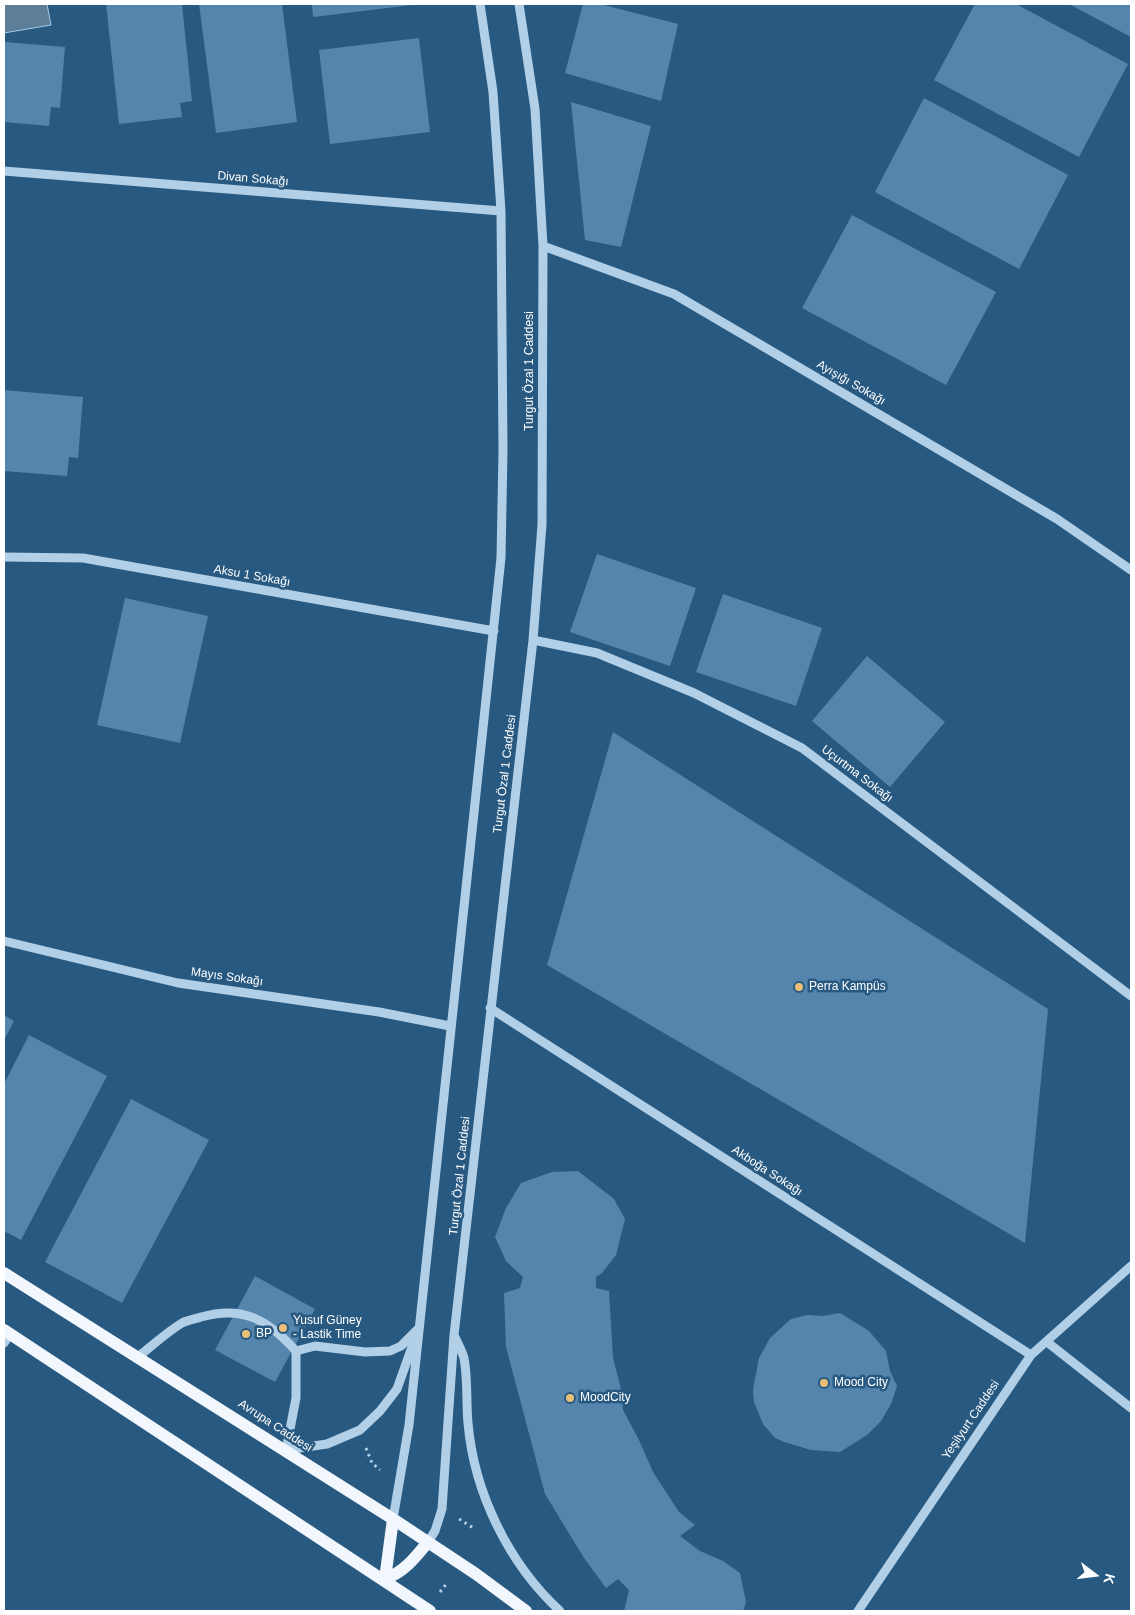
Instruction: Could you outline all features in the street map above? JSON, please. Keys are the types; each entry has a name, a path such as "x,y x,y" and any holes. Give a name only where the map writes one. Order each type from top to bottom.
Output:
{"main road":[{"name":"Avrupa Caddesi","path":"4,1273 139,1356 394,1519 526,1611"},
{"path":"6,1336 385,1579 430,1611"},
{"path":"385,1579 394,1519"},
{"path":"385,1579 397,1574 413,1560 428,1542"}],"street":[{"name":"Turgut Özal 1 Caddesi","path":"394,1519 403,1472 501,558 503,451 501,211 493,92 480,4"},
{"name":"Turgut Özal 1 Caddesi","path":"428,1542 442,1508 454,1335 532,640 542,525 542,246 535,109 519,4"},
{"name":"Divan Sokağı","path":"4,171 501,211"},
{"name":"Ayışığı Sokağı","path":"542,246 674,294 1057,518 1131,570"},
{"name":"Aksu 1 Sokağı","path":"4,557 83,558 494,631"},
{"name":"Uçurtma Sokağı","path":"532,640 597,653 694,693 802,748 1131,996"},
{"name":"Mayıs Sokağı","path":"4,941 178,983 379,1012 450,1026"},
{"name":"Akboğa Sokağı","path":"490,1008 1031,1355"},
{"name":"Yeşilyurt Caddesi","path":"858,1611 1031,1355 1131,1266"},
{"path":"139,1356 183,1323 210,1315 236,1312 256,1319 273,1329 296,1351 296,1398 286,1450 327,1444 360,1430 380,1411 397,1389 418,1330"},
{"path":"296,1351 315,1346 365,1352 390,1351 402,1346 418,1330"},
{"path":"454,1335 464,1358 468,1425 479,1480 498,1529 520,1566 560,1611"},
{"path":"1047,1342 1131,1408"}],"water":[{"path":"4,4 47,4 51,25 4,33"}],"building":[{"path":"106,4 182,4 192,101 180,103 182,117 119,124"},
{"path":"199,4 282,4 297,122 216,133"},
{"path":"312,4 412,4 412,5 313,17"},
{"path":"583,4 600,4 678,24 661,101 565,73"},
{"path":"975,4 1016,4 1128,64 1079,157 934,80"},
{"path":"1069,4 1131,4 1131,37"},
{"path":"419,38 430,132 330,144 319,50"},
{"path":"4,42 65,47 60,108 51,107 49,126 4,122"},
{"path":"924,98 1068,175 1019,269 875,192"},
{"path":"571,102 651,126 621,247 585,240"},
{"path":"852,215 996,292 946,385 802,308"},
{"path":"4,390 83,397 78,458 69,457 67,476 4,471"},
{"path":"597,554 696,588 670,666 570,632"},
{"path":"723,594 822,628 796,706 696,672"},
{"path":"125,598 208,616 180,743 97,725"},
{"path":"867,656 945,722 890,787 812,721"},
{"name":"Perra Kampüs","path":"613,732 1048,1009 1025,1243 547,965"},
{"path":"4,1015 14,1021 4,1040"},
{"path":"29,1035 107,1076 21,1240 4,1231 4,1084"},
{"path":"131,1099 209,1140 122,1303 45,1262"},
{"name":"MoodCity","path":"578,1171 614,1199 625,1219 616,1255 602,1273 596,1277 596,1288 609,1291 613,1358 621,1389 623,1410 653,1472 679,1512 695,1525 680,1536 700,1551 723,1561 740,1573 746,1602 743,1611 624,1611 629,1590 618,1579 606,1588 584,1558 545,1494 506,1347 504,1293 520,1288 523,1277 506,1261 495,1237 506,1208 521,1183 552,1172"},
{"path":"255,1276 315,1309 275,1382 215,1350"},
{"name":"Mood City","path":"840,1313 869,1331 886,1351 890,1371 897,1386 891,1404 881,1421 867,1435 840,1452 811,1450 775,1438 763,1424 754,1402 753,1389 759,1358 770,1338 791,1319 807,1315 823,1316"}],"place":[{"name":"Perra Kampüs","path":"799,987"},
{"name":"Yusuf Güney - Lastik Time","path":"283,1328"},
{"name":"BP","path":"246,1334"},
{"name":"Mood City","path":"824,1383"},
{"name":"MoodCity","path":"570,1398"}]}
